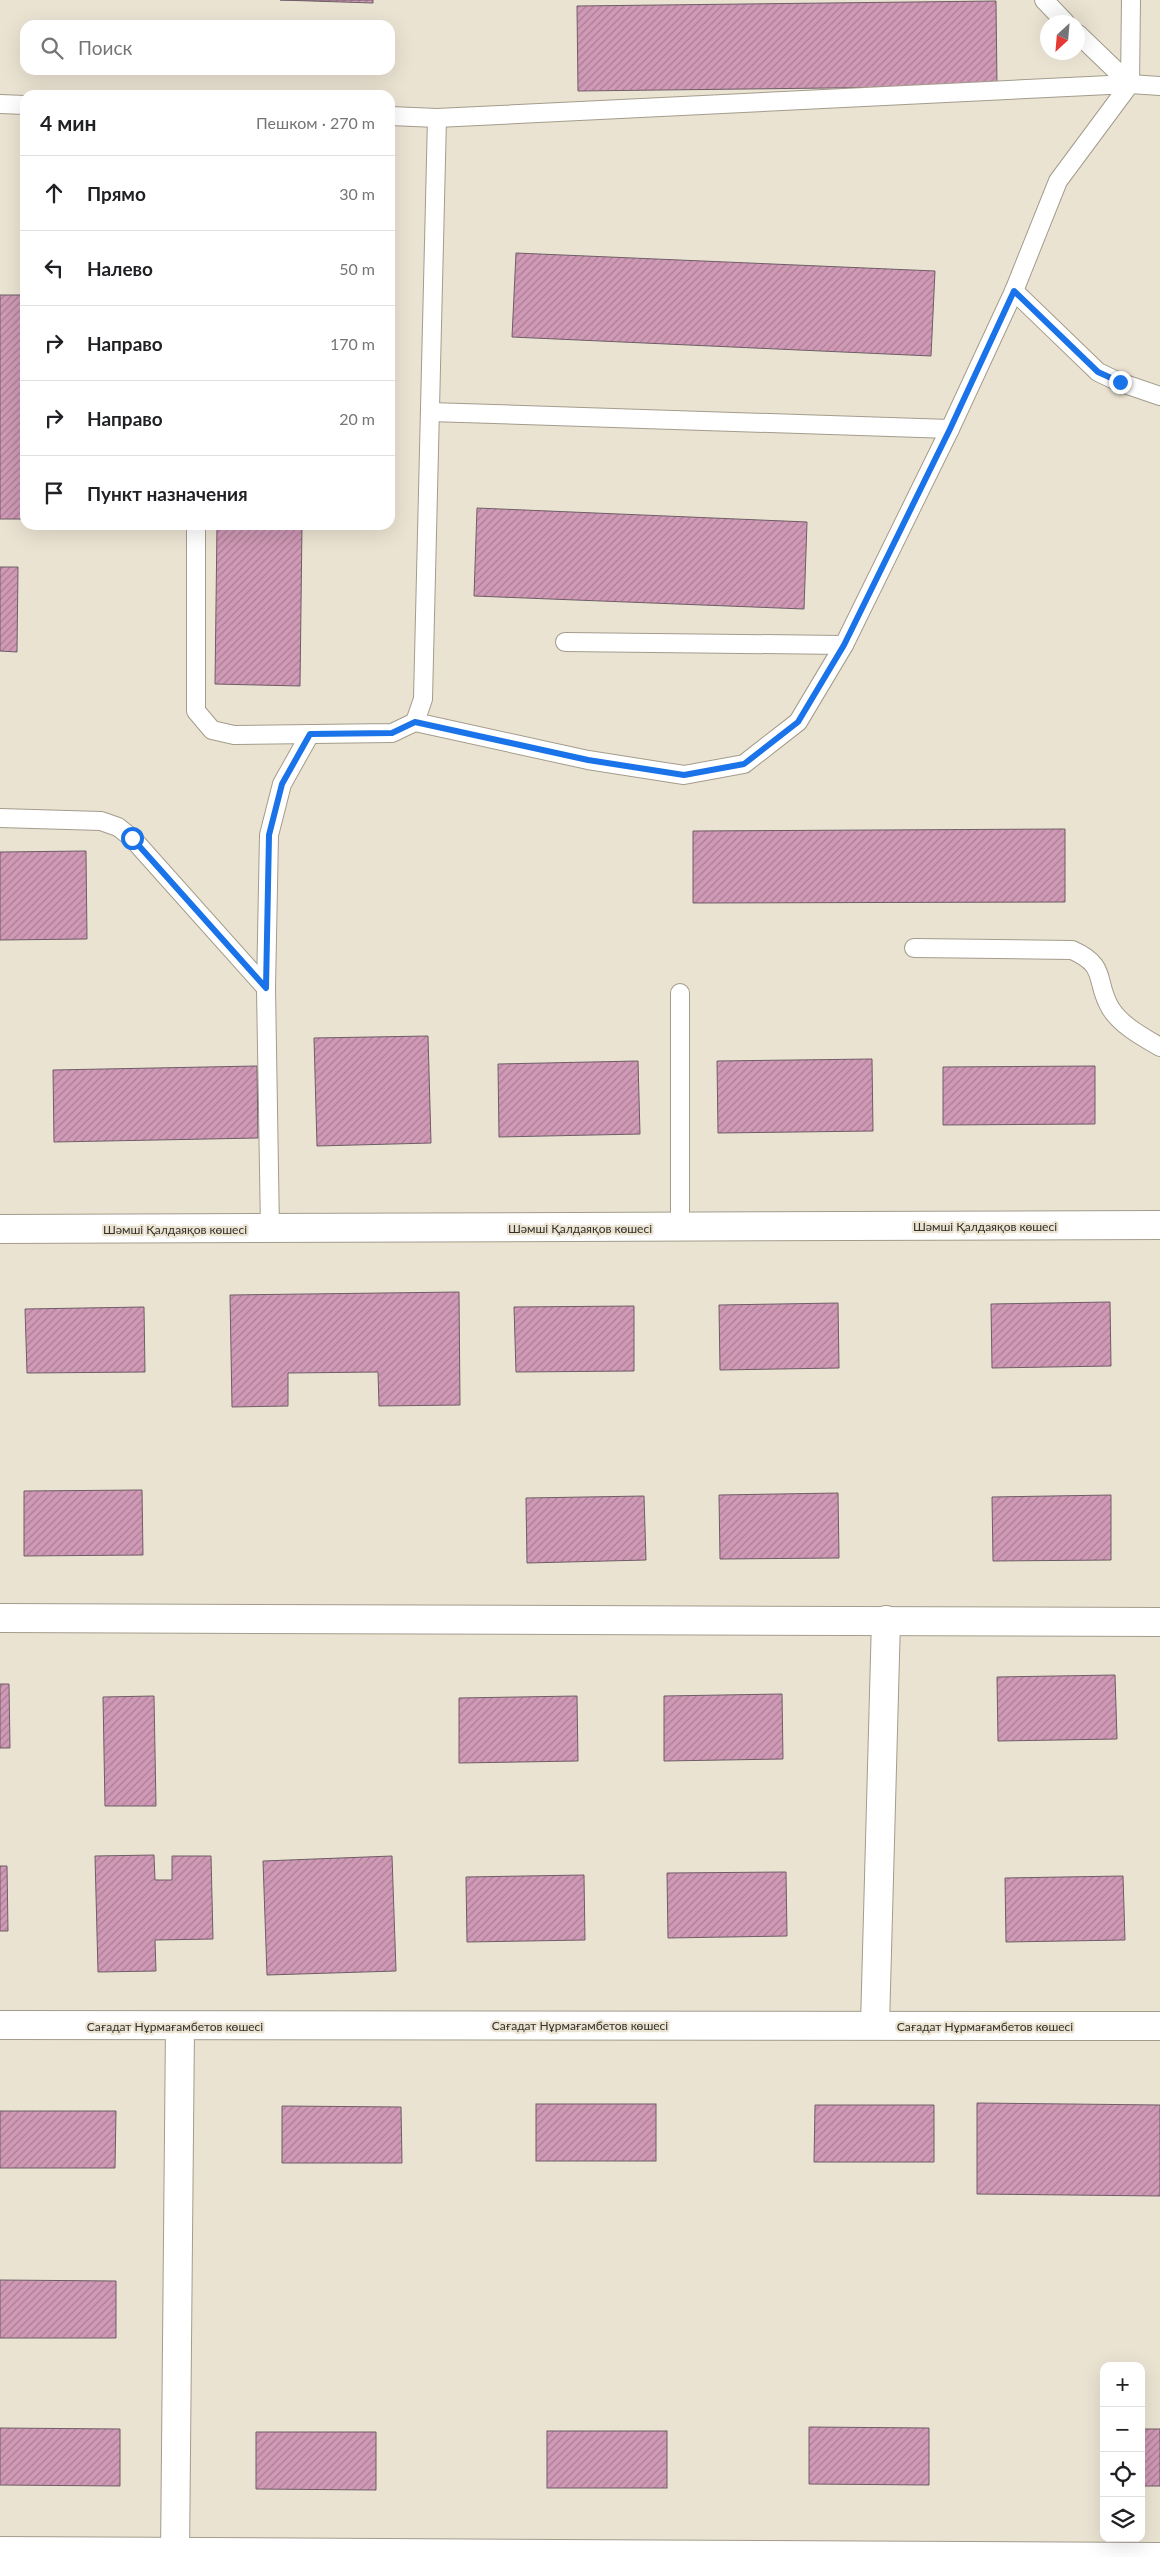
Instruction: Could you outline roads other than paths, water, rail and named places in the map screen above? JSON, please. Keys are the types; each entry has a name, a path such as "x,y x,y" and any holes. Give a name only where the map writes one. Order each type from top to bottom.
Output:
{"street":[{"name":"Шәмші Қалдаяқов көшесі","path":"0,1229 270,1230 1160,1225"},
{"path":"0,1618 1160,1622"},
{"path":"876,2025 886,1620"},
{"name":"Сағадат Нұрмағамбетов көшесі","path":"0,2025 1160,2026"},
{"path":"175,2555 180,2026"},
{"path":"0,2551 175,2555 1160,2557"}],"lane":[{"path":"1044,0 1059,15"},
{"path":"196,530 196,711 212,730 234,735 392,733 415,722 588,760 684,775 744,764 798,722 844,645 950,429 1014,291 1058,182 1130,84 1130,0"},
{"path":"1085,41 1130,84"},
{"path":"395,116 437,118 1130,84 1160,86"},
{"path":"0,104 20,105"},
{"path":"415,722 424,699 437,118"},
{"path":"1014,291 1098,372 1160,396"},
{"path":"430,412 950,429"},
{"path":"565,642 844,645"},
{"path":"270,1230 266,988 269,835 282,784 310,734"},
{"path":"0,818 101,821 118,827 132,838 266,988"},
{"path":"914,948 1072,950 1086,956 1097,968 1111,1008 1130,1028 1160,1047"},
{"path":"680,993 680,1227"}]}
